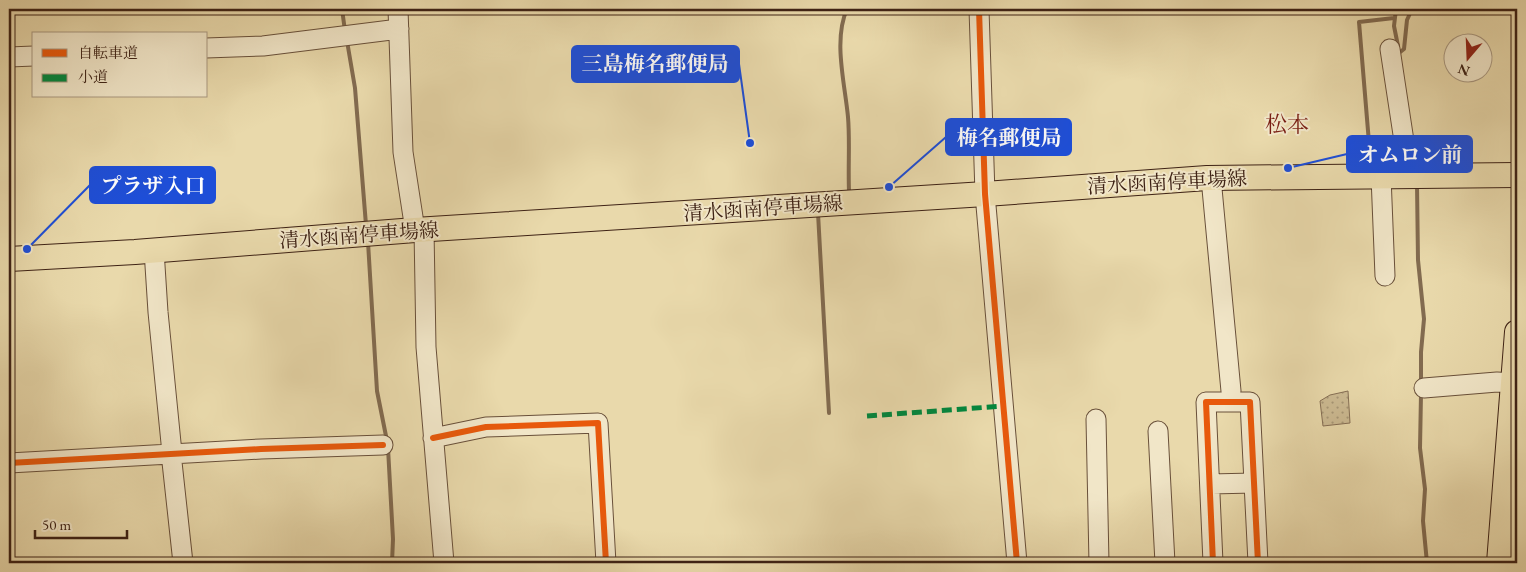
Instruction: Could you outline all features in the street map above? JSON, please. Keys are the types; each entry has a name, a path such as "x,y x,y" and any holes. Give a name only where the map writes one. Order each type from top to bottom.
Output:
{"main road":[{"name":"清水函南停車場線","path":"9,259 1211,178 1517,175"},
{"path":"1499,563 1510,515 1517,332"}],"street":[{"path":"398,9 403,152 419,230 426,347 444,563"},
{"path":"979,9 985,194 1018,563"},
{"path":"208,48 263,46 399,29"},
{"path":"1390,49 1408,175"},
{"path":"9,57 32,56"},
{"path":"1381,176 1385,276"},
{"path":"1211,178 1231,391"},
{"path":"154,250 171,454 183,563"},
{"path":"1424,388 1497,382 1514,383"},
{"path":"1213,563 1206,402 1250,402 1258,563"},
{"path":"1096,419 1099,563"},
{"path":"433,438 486,427 598,423 606,563"},
{"path":"1158,430 1165,563"},
{"path":"9,463 383,445"},
{"path":"1210,484 1254,483"}],"shaded area":[{"path":"1348,391 1350,423 1323,426 1320,401 1330,395"}],"waterway":[{"path":"342,9 345,31"},
{"path":"847,9 843,21 840,48 849,126 849,191"},
{"path":"1396,9 1394,26 1398,46"},
{"path":"1399,53 1404,49 1407,20 1412,9"},
{"path":"1371,167 1359,22 1394,18"},
{"path":"347,41 355,88 366,225"},
{"path":"1417,184 1418,260 1424,319 1421,384"},
{"path":"818,213 829,413"},
{"path":"368,242 377,391 387,441"},
{"path":"1421,394 1420,448 1425,489 1423,521 1427,563"},
{"path":"388,448 393,539 392,563"}],"marked path":[{"path":"867,416 1004,406"}],"cycle path":[{"path":"979,9 985,194 1017,563"},
{"path":"1213,563 1206,402 1250,402 1258,563"},
{"path":"433,438 486,427 598,423 606,563"},
{"path":"9,463 261,449 383,445"}],"place":[{"name":"三島梅名郵便局","path":"750,143"},
{"name":"オムロン前","path":"1288,168"},
{"name":"梅名郵便局","path":"889,187"},
{"name":"プラザ入口","path":"27,249"}],"district":[{"name":"松本","path":"1287,124"}]}
